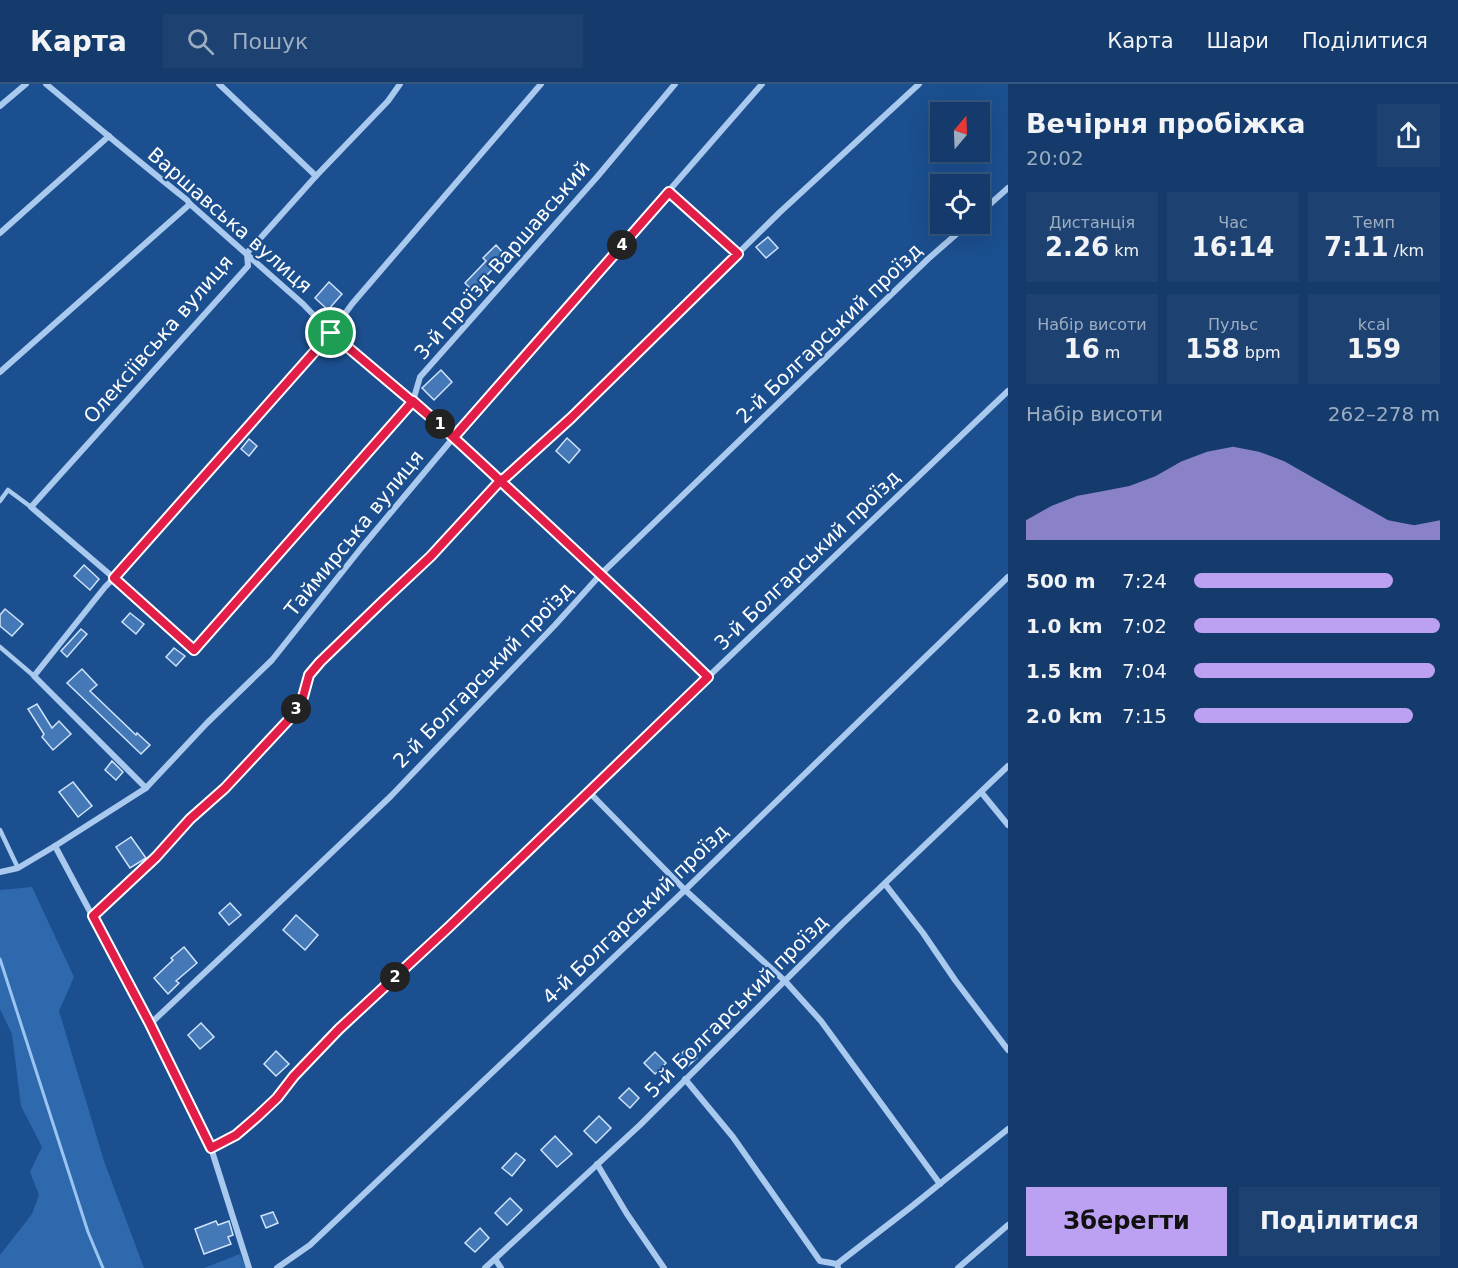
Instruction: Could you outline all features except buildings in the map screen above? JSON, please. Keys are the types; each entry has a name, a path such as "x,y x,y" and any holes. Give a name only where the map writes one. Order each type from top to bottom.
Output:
{"street":[{"path":"0,106 26,84"},
{"name":"Варшавська вулиця","path":"46,84 187,200 303,304 331,333 454,437 708,677"},
{"path":"219,84 316,176"},
{"path":"146,788 34,676 105,587 331,333 352,304 541,84"},
{"name":"3-й проїзд Варшавський","path":"114,578 194,650 413,401 420,377 597,177 675,84"},
{"name":"Таймирська вулиця","path":"0,872 18,868 146,788 207,723 272,660 454,437 762,84"},
{"path":"93,916 156,857 190,819 225,788 294,714 303,697 309,675 320,662 431,556 500,481 571,418 788,205 919,84"},
{"name":"Олексіївська вулиця","path":"31,507 248,267 247,253 388,101 396,86"},
{"path":"0,233 109,136"},
{"path":"990,204 1008,188"},
{"path":"0,372 190,204"},
{"name":"2-й Болгарський проїзд","path":"150,1024 391,796 601,574 957,234"},
{"name":"3-й Болгарський проїзд","path":"211,1148 236,1135 277,1098 294,1076 339,1029 449,927 1008,391"},
{"path":"31,507 114,578"},
{"name":"4-й Болгарський проїзд","path":"277,1268 310,1245 685,890 1008,576"},
{"name":"5-й Болгарський проїзд","path":"485,1268 597,1164 1008,766"},
{"path":"589,792 685,890 785,981 821,1021 940,1184"},
{"path":"981,792 1008,825"},
{"path":"55,846 150,1024 211,1148 249,1268"},
{"path":"885,884 1008,1050"},
{"path":"685,1079 733,1137 820,1261 838,1266 1008,1129"},
{"path":"597,1164 627,1214 664,1268"},
{"path":"958,1268 967,1265 1008,1225"},
{"path":"495,1259 501,1268"}],"lane":[{"path":"669,192 738,254"},
{"path":"0,501 8,490 31,507"},
{"path":"0,646 34,676"},
{"path":"0,830 18,868"}],"shaded area":[{"path":"32,887 74,977 59,1011 104,1161 144,1268 0,1268 0,1255 32,1214 39,1195 30,1172 42,1147 21,1106 12,1034 0,1009 0,890"},
{"path":"240,1254 246,1268 204,1268"}],"waterway":[{"path":"0,959 88,1232 103,1268"}],"route":[{"path":"331,333 114,578 194,650 413,401 454,437 500,481 601,574 708,677 449,927 339,1029 294,1076 277,1098 236,1135 211,1148 150,1024 93,916 156,857 190,819 225,788 294,714 303,697 309,675 320,662 431,556 500,481 632,360 738,254 669,192 454,437 413,401 331,333"}]}
